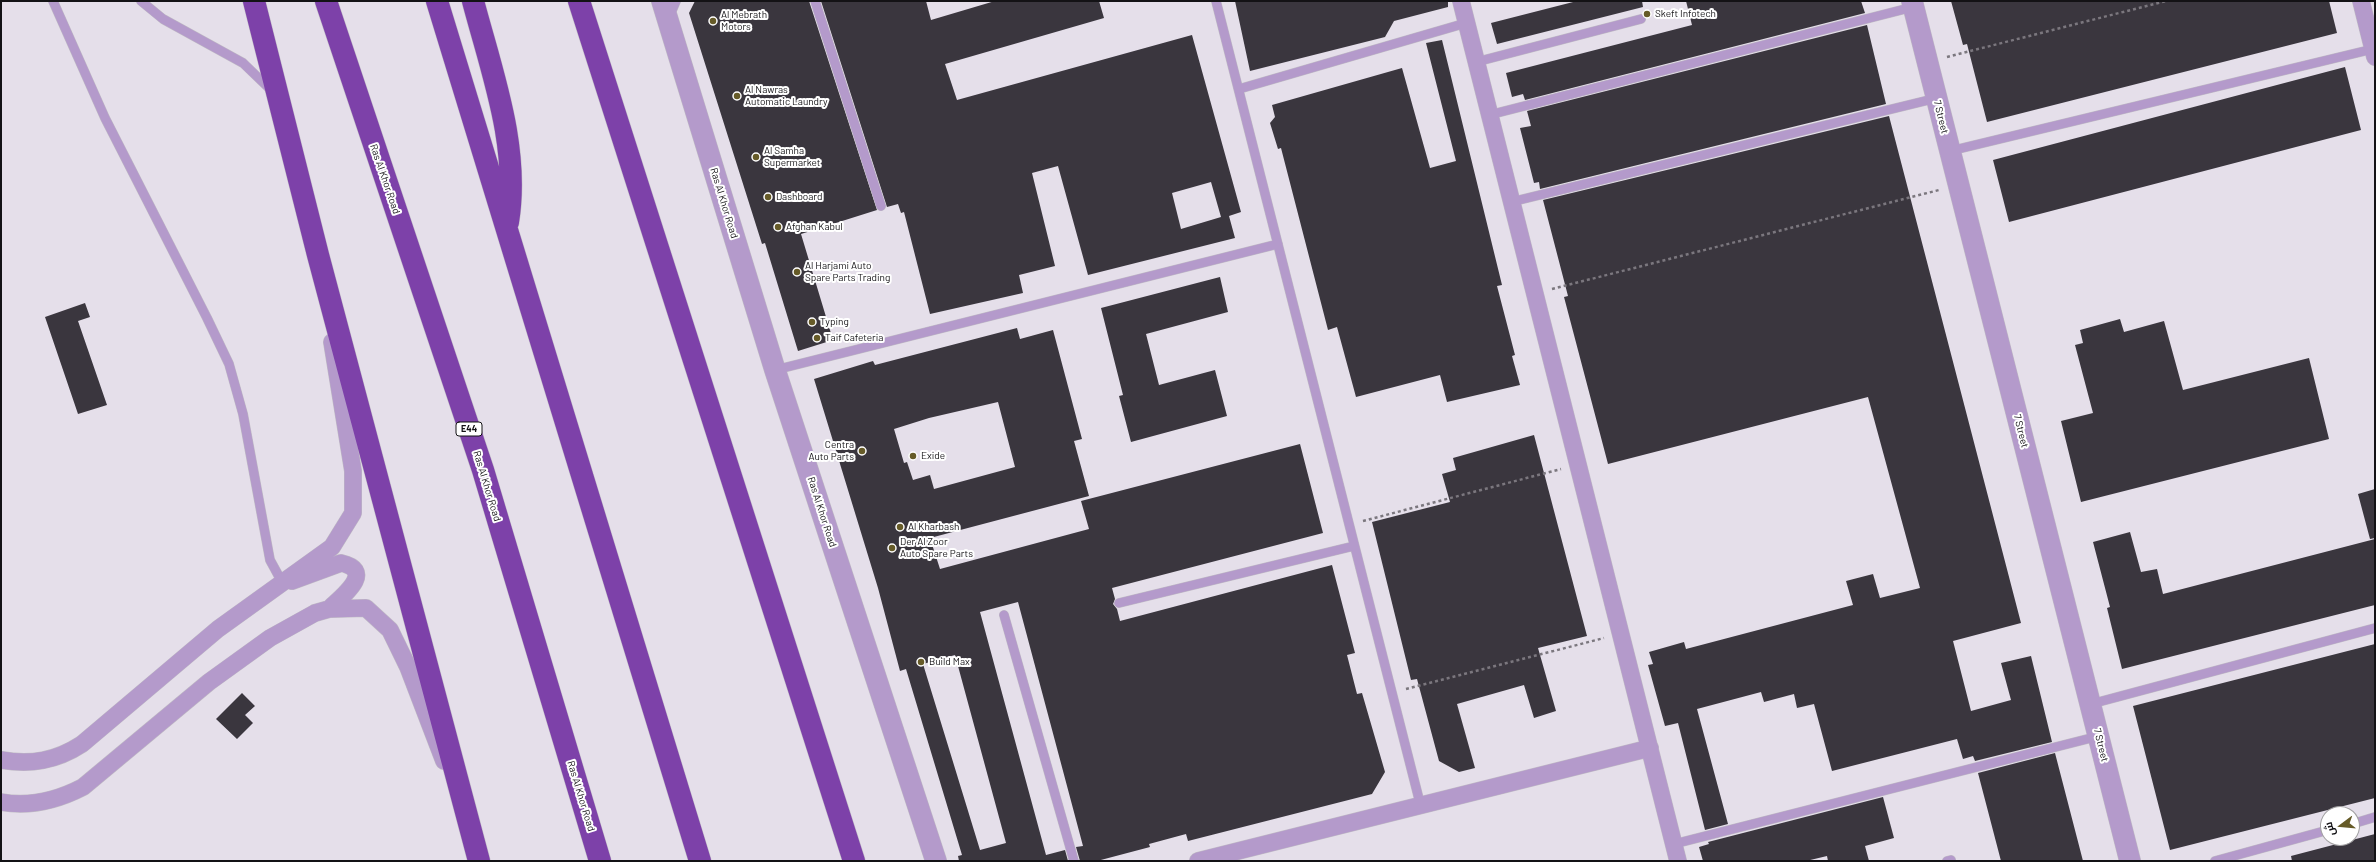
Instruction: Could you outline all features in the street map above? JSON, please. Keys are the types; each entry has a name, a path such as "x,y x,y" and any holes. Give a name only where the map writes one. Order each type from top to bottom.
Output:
{"highway":[{"path":"254,1 318,255 479,861"},
{"name":"Ras Al Khor Road","path":"326,1 483,470 600,861"},
{"path":"437,1 700,861"},
{"path":"473,1 509,143 512,186 507,229"},
{"path":"579,1 854,861"},
{"path":"594,1 601,34 603,75"}],"street":[{"path":"1461,1 1678,861"},
{"path":"2361,1 2374,53"},
{"name":"7 Street","path":"1913,4 2130,861"},
{"name":"Ras Al Khor Road","path":"665,11 776,370 936,861"},
{"path":"1,760 28,763 42,762 70,752 82,744 218,629 332,547 353,514 353,471 318,255"},
{"path":"282,582 305,578 335,565 347,565 356,574 353,587 329,609"},
{"path":"1,802 39,803 69,794 83,787 239,659 302,618 329,609 366,608 390,630 408,667 470,830"},
{"path":"1198,861 1421,807 1650,748"}],"lane":[{"path":"52,1 87,81 216,335 229,364 243,414 270,560 282,582"},
{"path":"141,1 163,19 243,63 269,87 280,101"},
{"path":"665,11 676,1"},
{"path":"815,1 880,206"},
{"path":"1216,1 1421,807"},
{"path":"1489,115 1913,4"},
{"path":"1476,62 1641,19"},
{"path":"1238,89 1466,23"},
{"path":"1950,151 2374,53"},
{"path":"1511,202 1936,98"},
{"path":"776,370 1278,244"},
{"path":"1120,603 1354,546"},
{"path":"1004,615 1074,861"},
{"path":"2090,704 2375,628"},
{"path":"1674,844 2098,736"},
{"path":"2360,822 2375,817"},
{"path":"2215,861 2320,832"}],"path":[{"path":"1927,62 2166,1"},
{"path":"1534,293 1958,185"},
{"path":"1349,524 1578,465"},
{"path":"1392,693 1621,634"}],"building":[{"path":"695,1 809,1 877,210 801,234 833,340 798,351 765,243 762,244 689,13"},
{"path":"821,1 926,1 931,20 995,1 1099,1 1104,18 945,64 957,100 1192,35 1241,212 1229,216 1235,238 1088,275 1058,166 1032,173 1055,266 1019,275 1023,293 930,314 904,212 901,213 898,204 887,207","holes":["1211,182 1221,217 1181,229 1172,193"]},
{"path":"1235,1 1448,1 1448,7 1394,21 1385,37 1250,71"},
{"path":"1577,1 1642,1 1643,7 1497,44 1491,23"},
{"path":"1686,1 1861,1 1865,13 1525,100 1523,94 1512,97 1506,73 1692,25"},
{"path":"1951,1 2329,1 2337,33 1987,122 1967,44 1963,45"},
{"path":"1867,25 1886,104 1540,189 1539,182 1534,183 1520,128 1531,126 1527,111"},
{"path":"1442,40 1502,285 1497,286 1515,355 1512,356 1520,385 1447,402 1440,375 1356,397 1337,327 1328,330 1281,148 1278,149 1270,123 1275,117 1272,105 1402,68 1430,168 1456,161 1426,43"},
{"path":"2345,67 2361,130 2009,222 1993,160"},
{"path":"1889,116 2021,623 1953,641 1971,711 2011,700 2001,663 2031,656 2052,742 1975,761 1973,756 1963,759 1957,739 1832,771 1814,704 1797,708 1794,694 1764,702 1761,692 1697,709 1728,824 1705,830 1678,723 1665,726 1648,665 1653,664 1649,652 1684,642 1686,649 1853,605 1846,581 1873,574 1880,598 1920,588 1868,397 1608,464 1564,297 1568,296 1543,200"},
{"path":"1220,277 1228,312 1146,334 1159,385 1215,370 1227,416 1131,442 1119,396 1123,395 1101,308"},
{"path":"85,303 90,317 78,321 107,405 78,414 45,317"},
{"path":"2120,319 2124,332 2164,321 2183,390 2309,358 2329,439 2081,502 2061,421 2093,413 2075,345 2083,343 2080,330"},
{"path":"1017,328 1020,339 1053,330 1082,439 1074,441 1089,496 930,538 940,569 1089,529 1081,501 1300,444 1323,533 1112,588 1115,599 1113,604 1117,609 1120,621 1332,565 1355,653 1347,655 1357,694 1362,693 1385,772 1372,794 1188,841 1186,834 1149,844 1150,847 1097,861 1080,861 1076,847 1083,846 1018,602 980,612 1046,855 1065,850 1068,861 959,861 958,856 962,855 906,669 900,671 878,588 814,379 873,361 875,365","holes":["998,402 1015,467 934,489 930,475 913,480 907,462 904,463 894,429 929,418","955,655 1006,843 980,850 923,664"]},
{"path":"1534,435 1587,636 1538,648 1556,711 1534,718 1524,685 1457,704 1475,768 1459,772 1439,761 1417,679 1411,680 1372,522 1450,502 1442,474 1456,470 1453,458"},
{"path":"2375,489 2375,538 2370,539 2358,494"},
{"path":"2130,532 2141,572 2157,569 2163,594 2375,539 2375,605 2122,669 2107,608 2110,607 2093,542"},
{"path":"2375,644 2375,798 2343,806 2320,806 2320,812 2170,850 2133,706"},
{"path":"242,693 255,706 245,715 253,723 237,739 216,719"},
{"path":"2055,753 2083,861 2001,861 1978,773"},
{"path":"1883,797 1894,838 1865,846 1869,861 1828,861 1827,856 1806,861 1703,861 1699,847 1709,844 1708,842"},
{"path":"2375,834 2375,861 2292,861 2291,856 2329,846 2360,846 2360,838"}],"place":[{"name":"Skeft Infotech","path":"1647,14"},
{"name":"Al Mebrath Motors","path":"713,21"},
{"name":"Al Nawras Automatic Laundry","path":"737,96"},
{"name":"Al Samha Supermarket","path":"756,157"},
{"name":"Dashboard","path":"768,197"},
{"name":"Afghan Kabul","path":"778,227"},
{"name":"Al Harjami Auto Spare Parts Trading","path":"797,272"},
{"name":"Typing","path":"812,322"},
{"name":"Taif Cafeteria","path":"817,338"},
{"name":"Centra Auto Parts","path":"862,451"},
{"name":"Exide","path":"913,456"},
{"name":"Al Kharbash","path":"900,527"},
{"name":"Der Al Zoor Auto Spare Parts","path":"892,548"},
{"name":"Build Max","path":"921,662"}]}
